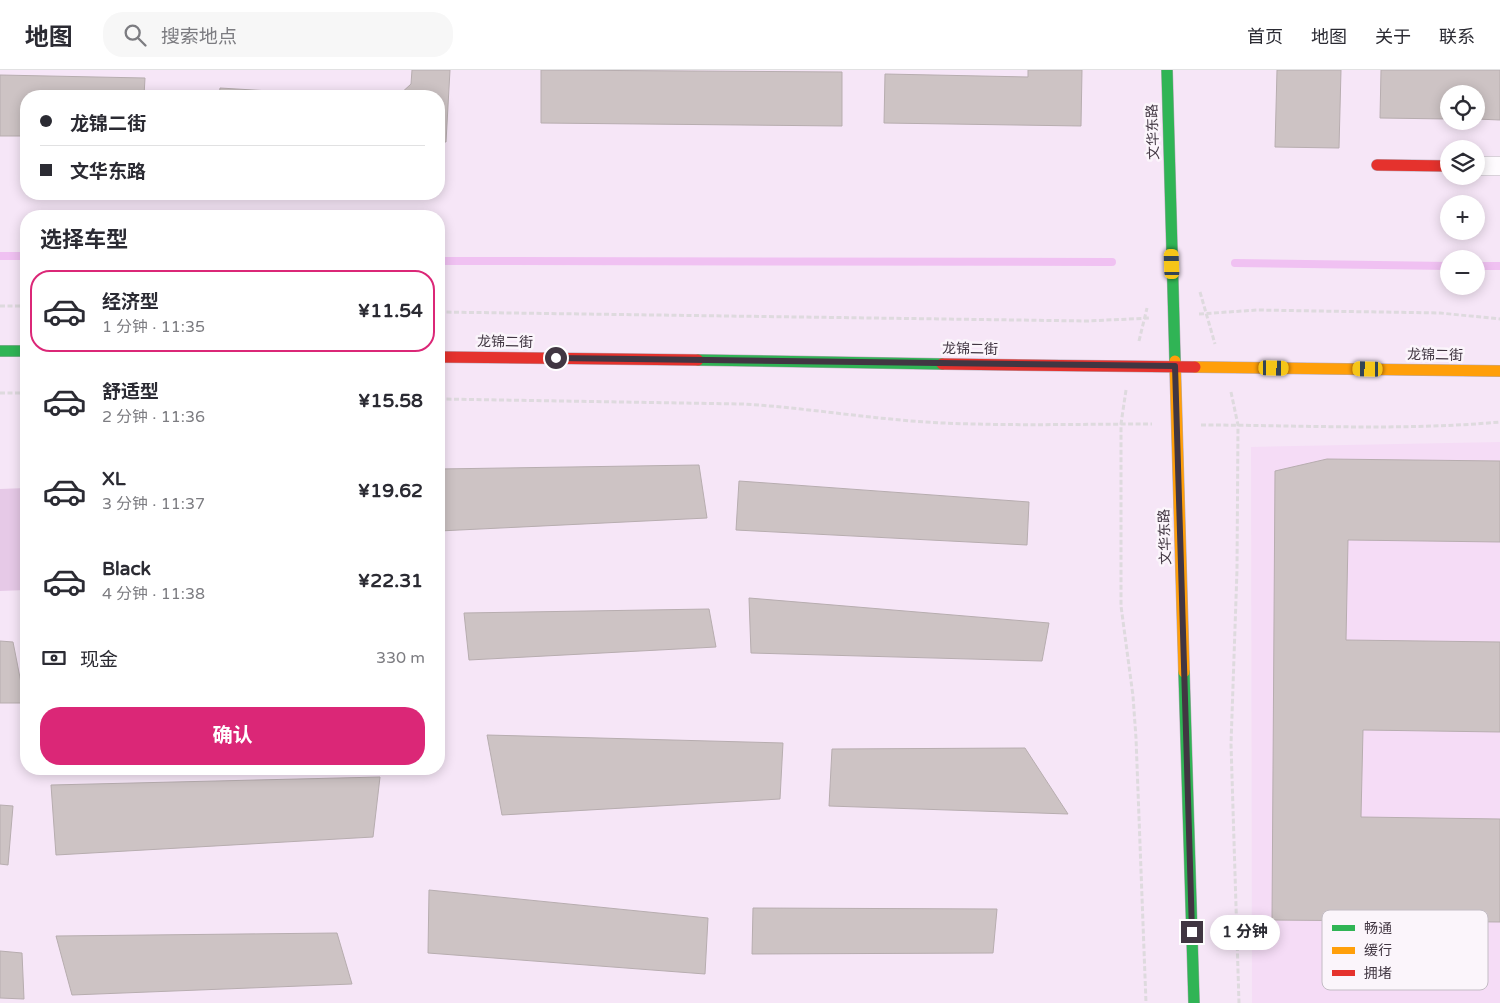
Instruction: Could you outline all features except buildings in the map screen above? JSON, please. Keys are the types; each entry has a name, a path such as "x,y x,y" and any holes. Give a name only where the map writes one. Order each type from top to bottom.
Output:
{"street":[{"name":"文华东路","path":"1166,70 1194,1003"},
{"path":"1377,165 1440,166"},
{"path":"1485,166 1500,166"},
{"path":"0,350 20,351"},
{"name":"龙锦二街","path":"445,357 1500,371"}],"path":[{"path":"0,306 20,306"},
{"path":"1257,310 1440,313 1500,319"},
{"path":"445,312 1107,320"},
{"path":"0,393 20,393"},
{"path":"445,399 743,404 789,407 893,420 945,423 1104,424"},
{"path":"1254,425 1415,426 1500,422"},
{"path":"1121,439 1121,606 1133,696 1146,1003"},
{"path":"1238,439 1237,570 1231,744 1239,1003"}],"shaded area":[{"path":"1500,442 1500,1003 1252,1003 1251,447"},
{"path":"20,488 20,590 0,591 0,489"}],"waterway":[{"path":"0,256 20,256"},
{"path":"445,261 1112,262"},
{"path":"1235,263 1440,266"},
{"path":"1485,266 1500,266"}],"traffic: fast":[{"path":"1167,70 1175,361"},
{"path":"0,351 20,351"},
{"path":"698,360 942,364"},
{"path":"1184,672 1194,1003"}],"traffic: slow":[{"path":"1175,361 1184,672"},
{"path":"1195,367 1500,371"}],"traffic: jam":[{"path":"1377,165 1440,166"},
{"path":"445,357 698,360"},
{"path":"942,364 1195,367"}],"route":[{"path":"556,358 1175,366 1192,932"}]}
